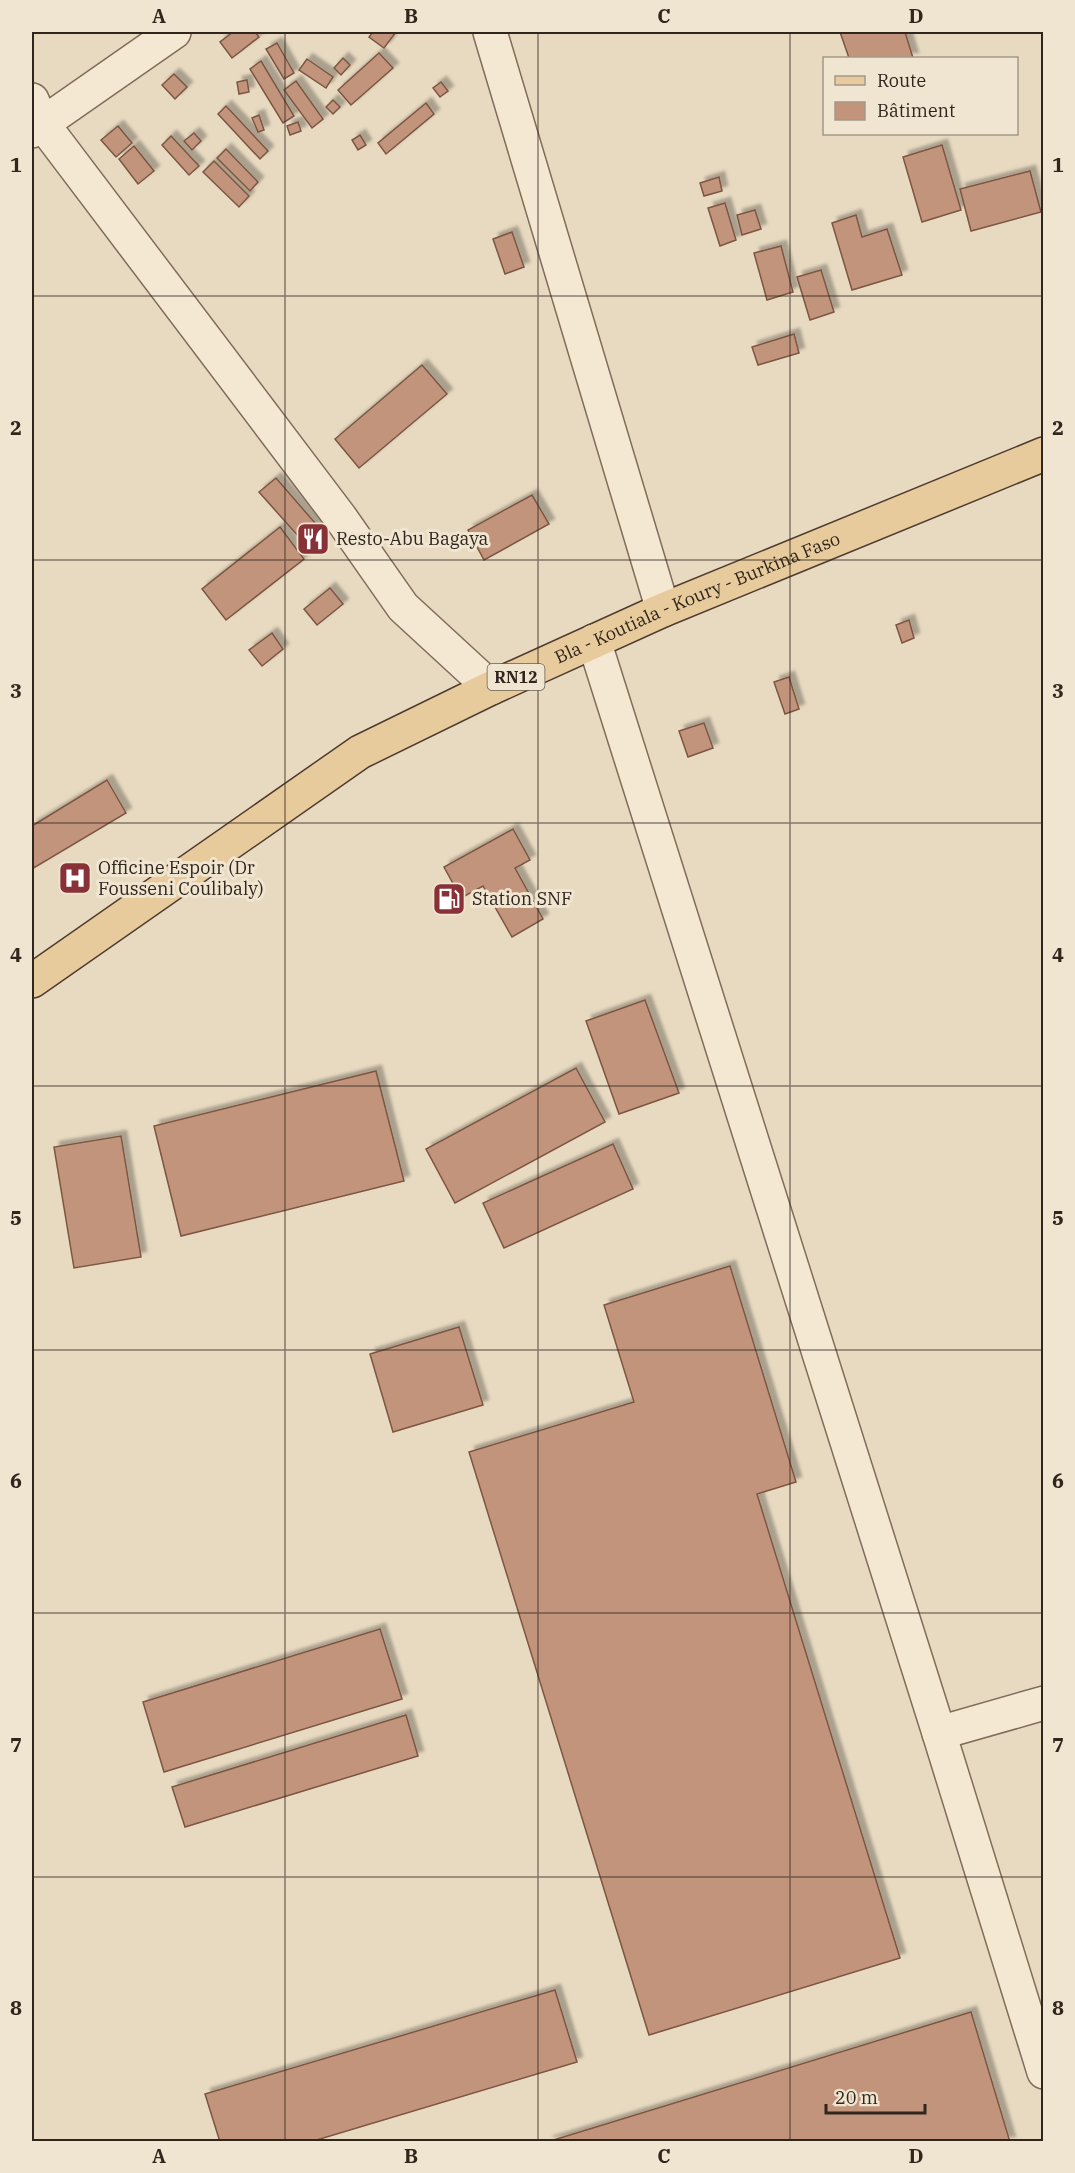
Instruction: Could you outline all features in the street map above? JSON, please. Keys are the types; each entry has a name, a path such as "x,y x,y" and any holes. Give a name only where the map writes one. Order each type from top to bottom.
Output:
{"main road":[{"name":"Bla - Koutiala - Koury - Burkina Faso","path":"32,981 360,753 490,688 663,610 1044,454"}],"street":[{"path":"174,32 35,118 340,517 403,607 490,688"},
{"path":"490,32 663,610"},
{"path":"594,641 939,1732 1044,2072"},
{"path":"939,1732 1044,1703"}],"building":[{"path":"233,32 255,32 259,37 232,58 220,42"},
{"path":"373,32 396,32 384,48 369,37"},
{"path":"840,32 905,32 913,57 849,57"},
{"path":"277,43 294,73 284,79 266,49"},
{"path":"379,53 393,68 351,105 338,90"},
{"path":"343,58 350,65 341,75 334,68"},
{"path":"307,59 333,77 326,88 299,70"},
{"path":"261,61 294,116 283,123 250,69"},
{"path":"174,74 187,87 175,99 162,85"},
{"path":"247,80 249,92 239,94 237,82"},
{"path":"296,81 323,119 312,128 284,90"},
{"path":"441,82 448,91 440,97 433,88"},
{"path":"333,100 340,107 333,114 326,107"},
{"path":"426,103 434,114 386,154 378,143"},
{"path":"226,106 268,151 260,159 218,114"},
{"path":"259,115 264,130 258,132 252,118"},
{"path":"298,122 301,131 290,135 287,126"},
{"path":"118,126 132,143 116,157 101,140"},
{"path":"194,133 201,141 192,150 184,141"},
{"path":"360,135 366,145 358,150 352,140"},
{"path":"171,136 199,166 189,175 162,145"},
{"path":"942,145 961,210 922,222 903,157"},
{"path":"134,146 154,171 138,184 119,159"},
{"path":"226,149 258,182 250,191 217,158"},
{"path":"214,161 249,196 239,207 203,172"},
{"path":"1030,171 1041,212 971,231 960,189"},
{"path":"719,177 722,191 704,196 700,183"},
{"path":"725,203 736,240 720,246 708,208"},
{"path":"755,210 761,229 742,235 737,215"},
{"path":"856,215 862,237 887,229 902,275 852,290 832,223"},
{"path":"512,232 524,267 505,274 493,239"},
{"path":"781,246 793,292 767,300 754,253"},
{"path":"821,270 834,312 810,320 797,277"},
{"path":"794,334 799,353 758,365 752,347"},
{"path":"422,365 447,394 359,468 335,439"},
{"path":"276,478 322,531 306,545 259,492"},
{"path":"532,495 549,524 484,560 468,530"},
{"path":"280,527 304,559 226,620 202,589"},
{"path":"330,588 343,604 317,625 304,609"},
{"path":"909,620 914,638 902,643 896,625"},
{"path":"272,633 283,649 262,666 249,650"},
{"path":"789,677 799,709 785,714 774,682"},
{"path":"704,723 713,748 688,757 679,731"},
{"path":"107,780 126,813 32,869 32,826"},
{"path":"513,829 530,860 515,868 543,919 512,937 483,886 461,898 444,867"},
{"path":"645,1000 679,1093 619,1114 586,1021"},
{"path":"576,1068 605,1122 455,1203 426,1149"},
{"path":"376,1071 404,1181 181,1236 154,1126"},
{"path":"121,1136 141,1257 74,1268 54,1147"},
{"path":"613,1144 633,1189 504,1248 483,1203"},
{"path":"730,1266 796,1482 757,1494 900,1958 649,2035 469,1452 634,1402 604,1305"},
{"path":"459,1327 483,1405 393,1432 370,1354"},
{"path":"380,1629 402,1699 164,1772 143,1702"},
{"path":"406,1715 418,1756 185,1827 172,1787"},
{"path":"555,1990 577,2062 310,2142 220,2142 205,2094"},
{"path":"971,2012 1010,2142 547,2142"}],"place":[{"name":"Resto-Abu Bagaya","path":"313,539"},
{"name":"Officine Espoir (Dr Fousseni Coulibaly)","path":"75,878"},
{"name":"Station SNF","path":"449,899"}]}
